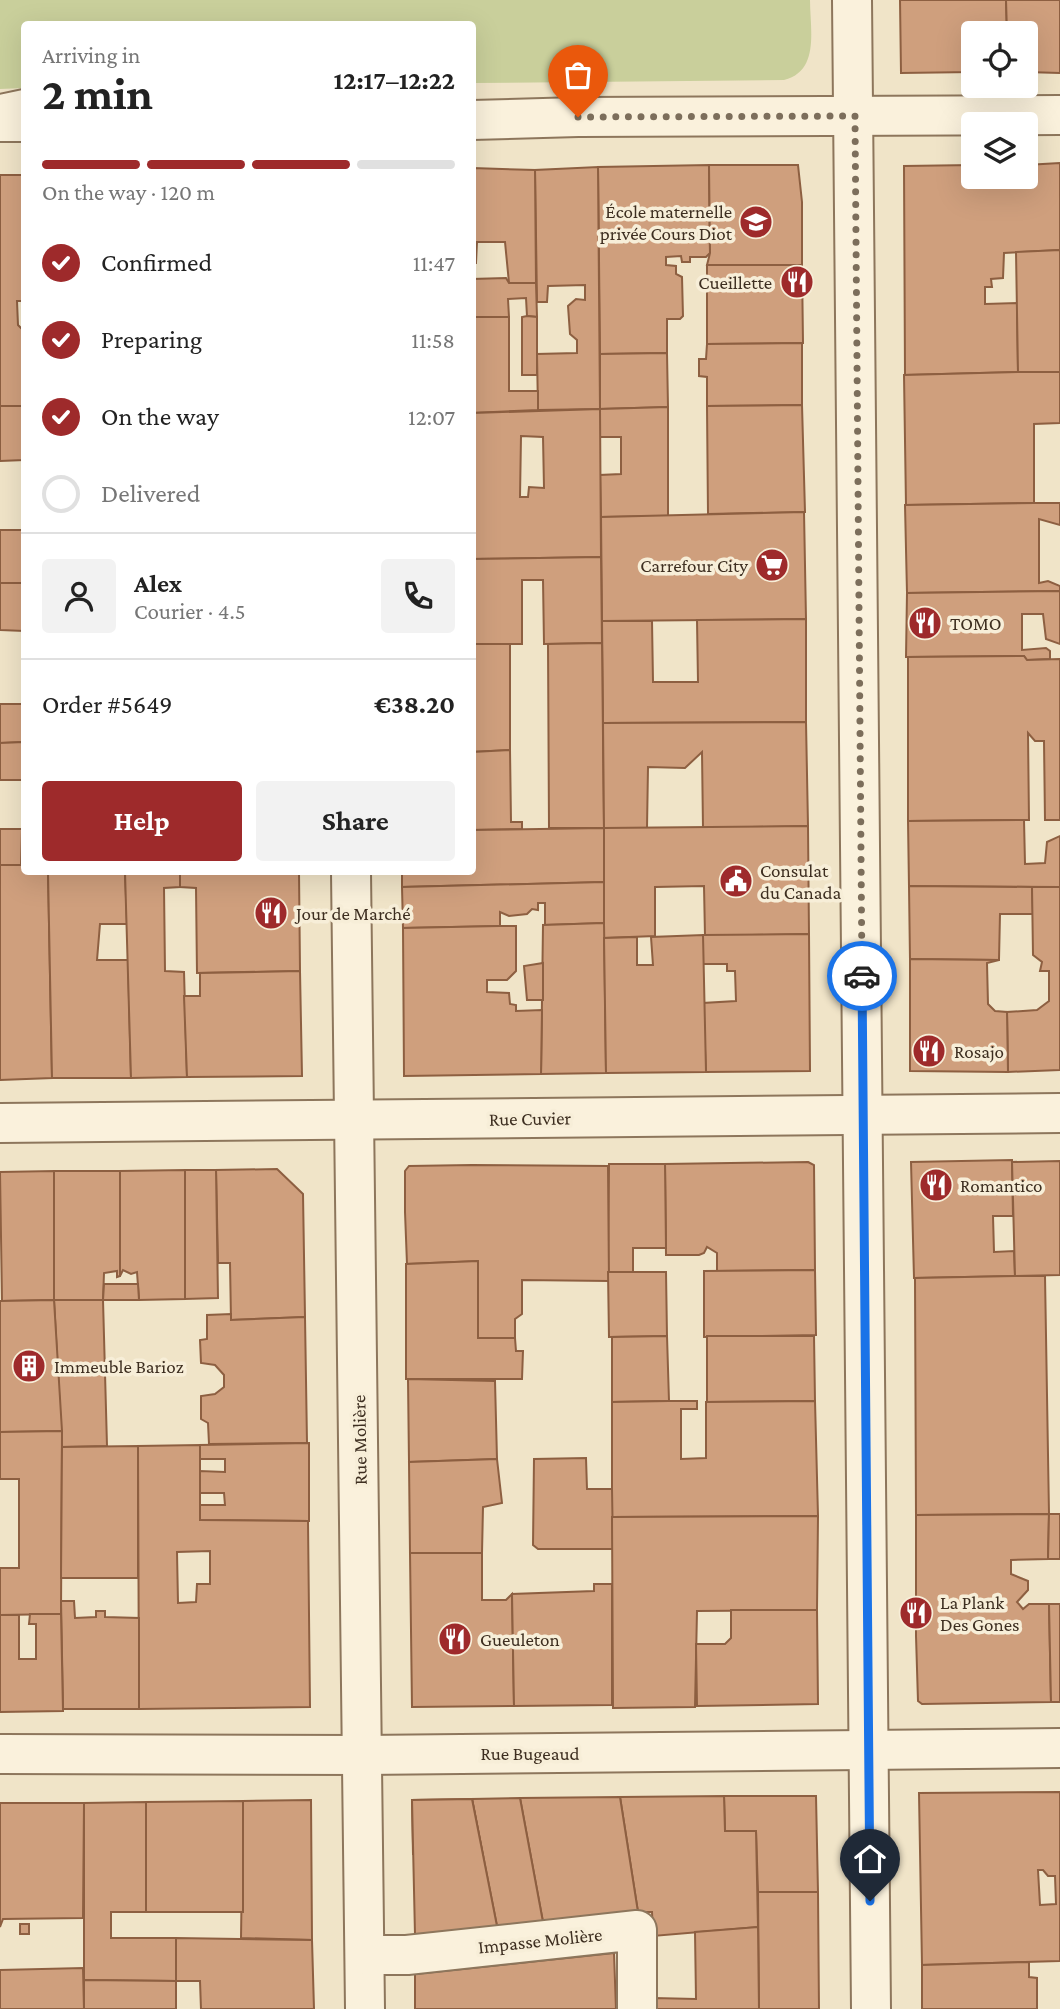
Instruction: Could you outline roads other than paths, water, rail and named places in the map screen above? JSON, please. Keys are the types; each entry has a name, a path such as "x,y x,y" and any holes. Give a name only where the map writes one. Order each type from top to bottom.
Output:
{"street":[{"path":"852,0 871,2009"},
{"path":"476,120 1060,115"},
{"path":"0,122 21,122"},
{"name":"Rue Molière","path":"351,875 364,1755 365,2009"},
{"name":"Rue Cuvier","path":"0,1123 1060,1113"},
{"name":"Rue Bugeaud","path":"0,1754 364,1755 1060,1748"},
{"name":"Impasse Molière","path":"365,1955 407,1955 637,1930 637,2009"}],"lane":[{"path":"0,107 21,103"}],"place":[{"name":"École maternelle privée Cours Diot","path":"756,222"},
{"name":"Cueillette","path":"797,282"},
{"name":"Carrefour City","path":"772,565"},
{"name":"TOMO","path":"925,623"},
{"name":"Consulat du Canada","path":"736,881"},
{"name":"Jour de Marché","path":"271,913"},
{"name":"Rosajo","path":"929,1051"},
{"name":"Romantico","path":"936,1185"},
{"name":"Immeuble Barioz","path":"29,1366"},
{"name":"La Plank Des Gones","path":"916,1613"},
{"name":"Gueuleton","path":"455,1639"}]}
